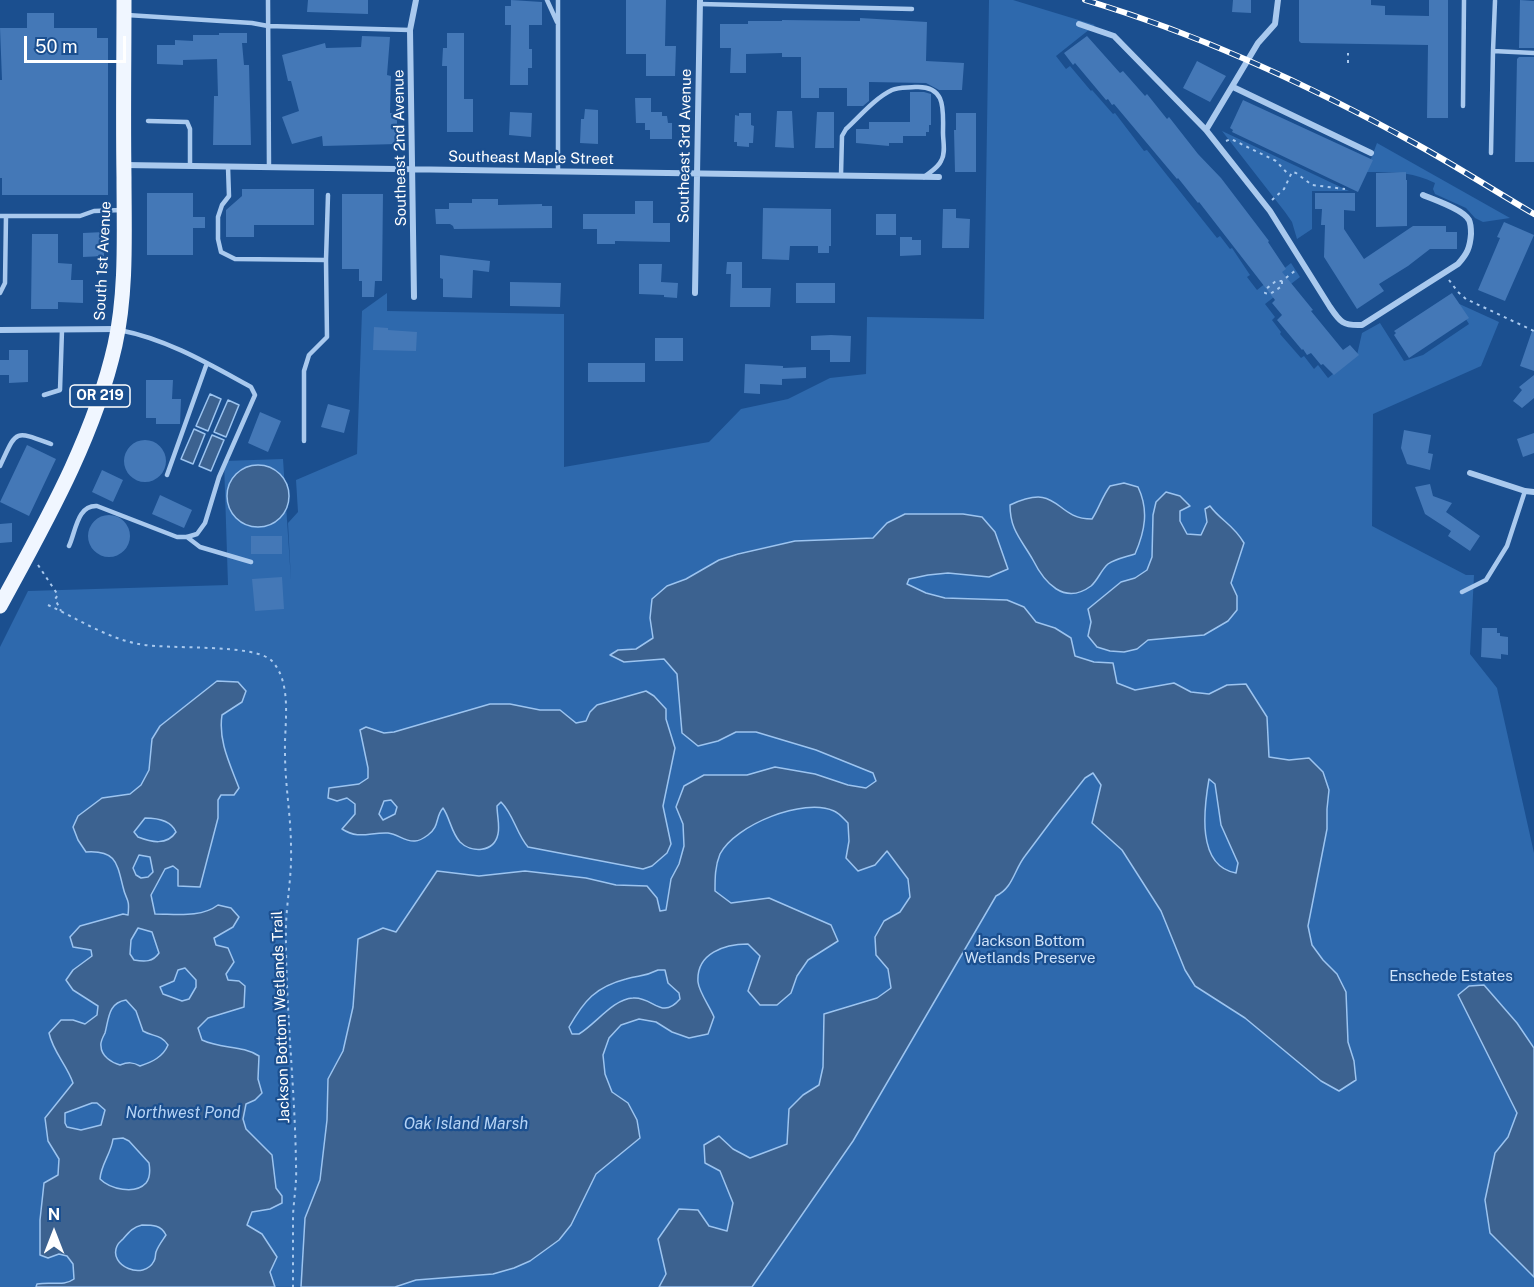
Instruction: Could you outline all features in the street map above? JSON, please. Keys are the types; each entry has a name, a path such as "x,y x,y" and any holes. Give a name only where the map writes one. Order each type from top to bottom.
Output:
{"main road":[{"name":"South 1st Avenue","path":"0,606 70,470 92,421 107,375 118,329 122,296 124,210 124,7"}],"street":[{"name":"Southeast 2nd Avenue","path":"414,297 410,30 416,0"},
{"path":"1206,130 1258,44 1275,24 1278,0"},
{"name":"Southeast 3rd Avenue","path":"695,293 700,2"},
{"path":"1079,24 1114,36 1206,130 1266,205 1338,320 1344,324 1362,325 1444,272 1466,255 1470,245 1469,219 1423,195"},
{"path":"1233,87 1371,153"},
{"name":"Southeast Maple Street","path":"124,165 939,177"},
{"path":"0,330 118,329"},
{"path":"1470,473 1534,492"}],"lane":[{"path":"268,0 269,167"},
{"path":"548,0 558,27"},
{"path":"558,0 558,171"},
{"path":"1463,106 1464,0"},
{"path":"1491,153 1495,1"},
{"path":"700,2 912,9"},
{"path":"124,7 252,22 268,26 410,30"},
{"path":"1493,51 1534,53"},
{"path":"841,175 842,136 846,129 886,94 895,89 922,87 932,89 939,95 942,104 944,152 942,161 924,177"},
{"path":"148,121 187,123 190,129 190,166"},
{"path":"228,167 228,196 218,217 218,239 221,252 235,259 326,260"},
{"path":"304,441 304,371 309,355 327,337 327,195"},
{"path":"0,292 3,283 3,216 80,216 102,209 124,210"},
{"path":"69,546 84,509 90,505 98,506 177,537 197,534 205,523 219,477 255,395 251,387 207,363 144,334 118,329"},
{"path":"44,394 60,390 62,330"},
{"path":"166,475 207,363"},
{"path":"0,466 13,437 18,434 25,434 51,444"},
{"path":"1462,592 1486,580 1507,546 1525,491"},
{"path":"187,537 200,547 251,562"}],"path":[{"path":"1348,52 1348,63"},
{"path":"1219,146 1231,139 1276,161 1290,177"},
{"path":"1266,205 1284,189 1295,172 1312,185 1345,189"},
{"path":"1282,281 1282,286 1270,294 1265,293 1266,289 1276,281 1282,281 1304,266"},
{"path":"1444,272 1466,299 1534,331"},
{"path":"29,551 58,595 55,599 61,611"},
{"name":"Jackson Bottom Wetlands Trail","path":"48,605 118,638 138,644 259,652 271,660 279,672 284,687 286,713 285,752 291,846 291,880 286,923 296,1167 293,1212 293,1287"}],"green space":[{"name":"Jackson Bottom Wetlands Preserve","path":"989,0 1013,0 1095,25 1056,56 1066,69 1070,66 1113,114 1115,113 1217,238 1220,236 1230,249 1232,248 1250,275 1247,277 1257,290 1291,263 1300,277 1265,304 1275,317 1272,320 1281,332 1280,334 1301,358 1304,356 1314,369 1318,365 1328,378 1357,355 1362,333 1380,323 1404,361 1423,355 1469,324 1455,302 1499,322 1481,366 1373,414 1372,526 1466,575 1474,575 1470,654 1497,688 1534,853 1534,1287 0,1287 0,647 28,591 228,585 224,461 283,459 291,581 288,523 298,512 296,480 357,454 362,311 387,293 387,311 564,314 564,467 709,442 741,409 788,399 830,378 866,374 867,317 984,319","holes":["866,539 866,654 618,650 636,649 653,638 650,618 667,586 686,579 719,560 738,553 795,541"]},
{"path":"1222,131 1349,191 1312,191 1312,229 1297,239 1292,222"},
{"path":"1377,143 1510,218 1483,222 1475,218 1466,208 1435,194 1433,189 1435,183 1426,179 1401,173 1366,172"}],"water":[{"path":"210,394 221,399 208,431 196,426"},
{"path":"228,400 239,405 226,437 214,432"},
{"path":"194,429 205,434 193,464 181,459"},
{"path":"212,435 224,440 211,471 199,466"},
{"path":"252,465 264,465 280,474 287,484 289,496 287,508 280,518 264,527 252,527 241,522 232,513 227,502 227,490 232,479 241,470"},
{"path":"1124,483 1138,487 1144,504 1143,529 1135,554 1108,564 1093,584 1081,592 1072,593 1056,589 1043,576 1017,534 1010,514 1010,505 1039,497 1056,503 1079,517 1092,519 1110,486"},
{"path":"1166,492 1180,496 1190,506 1180,511 1180,521 1187,534 1201,535 1207,522 1205,509 1210,506 1236,531 1244,543 1231,583 1237,596 1237,610 1228,621 1204,635 1148,640 1137,649 1124,652 1097,647 1088,636 1091,622 1088,609 1121,582 1135,578 1147,570 1152,557 1153,515 1156,502"},
{"name":"Oak Island Marsh","path":"905,514 963,514 982,517 995,532 1008,569 989,577 948,573 928,575 909,579 907,584 926,593 945,598 1007,600 1024,607 1036,622 1055,628 1071,638 1075,656 1094,662 1113,663 1117,683 1135,690 1174,683 1191,692 1209,694 1227,685 1246,684 1267,717 1269,757 1289,760 1309,758 1323,772 1329,790 1327,829 1308,926 1312,945 1337,974 1346,992 1348,1042 1354,1061 1356,1080 1339,1091 1321,1081 1245,1018 1195,986 1185,970 1161,911 1122,850 1092,823 1101,785 1093,773 1085,778 1021,861 1010,884 996,896 853,1141 752,1287 659,1287 666,1274 658,1239 679,1209 698,1210 709,1226 727,1231 733,1203 720,1171 705,1163 704,1145 719,1136 733,1149 750,1158 787,1144 789,1109 803,1095 819,1085 823,1067 824,1014 877,998 891,988 888,969 876,955 875,937 884,921 900,912 910,897 908,879 887,851 875,865 858,871 846,858 849,841 848,823 836,812 821,808 789,811 755,824 728,843 717,863 715,891 731,903 769,898 831,925 838,941 808,960 797,976 791,993 777,1005 760,1005 748,991 760,956 748,944 722,948 707,957 699,972 698,982 714,1017 708,1034 689,1038 672,1032 656,1022 639,1019 621,1025 609,1038 603,1055 605,1074 612,1092 628,1103 637,1120 640,1138 596,1174 571,1225 559,1240 530,1261 493,1274 416,1280 395,1287 301,1287 305,1218 320,1180 327,1120 328,1079 343,1051 353,1007 358,939 383,928 396,932 437,871 479,876 525,871 586,878 616,885 647,886 657,898 660,911 666,910 671,879 679,864 684,846 683,824 676,807 684,786 704,775 747,775 775,767 815,774 848,785 866,788 876,781 873,773 816,750 756,732 736,732 718,741 698,746 682,733 677,674 664,659 624,662 610,655 618,650 636,649 653,638 650,618 652,599 667,586 686,579 719,560 795,541 873,538 887,523","holes":["1209,779 1215,784 1221,825 1238,863 1236,873 1223,868 1214,859 1209,848 1205,820","665,970 668,983 679,993 680,999 673,1005 662,1008 640,998 626,999 612,1007 579,1034 572,1034 569,1027 574,1018 585,1002 598,991 615,982"]},
{"name":"Northwest Pond","path":"217,681 238,682 246,691 242,702 222,715 223,743 239,788 234,795 221,795 218,800 218,818 200,887 178,886 178,870 173,866 165,869 151,895 155,914 196,914 218,905 231,908 239,917 233,927 214,938 216,945 228,948 234,962 226,974 228,980 239,981 245,986 244,1007 208,1018 198,1028 202,1040 246,1050 259,1056 258,1079 262,1093 255,1100 246,1104 243,1119 246,1129 272,1155 276,1188 282,1196 282,1203 270,1209 252,1212 247,1225 262,1234 277,1257 270,1272 275,1287 36,1287 37,1284 62,1283 74,1279 73,1264 67,1256 59,1254 48,1258 40,1255 40,1220 44,1183 58,1175 59,1159 48,1141 45,1118 73,1083 49,1033 61,1020 73,1020 85,1024 97,1015 98,1006 73,990 66,980 73,970 92,956 91,950 73,947 70,937 80,926 123,914 128,915 128,902 114,860 104,853 86,852 73,827 78,816 102,798 130,794 141,785 149,770 152,739 160,726","holes":["145,818 167,822 176,832 163,841 138,837 134,832","139,855 150,857 153,872 148,877 141,878 136,875 133,868","138,928 152,932 159,953 157,956 151,960 142,961 134,960 130,954 131,940","185,968 196,980 196,987 189,999 182,1001 163,994 160,987 174,981 178,970","126,1000 136,1011 143,1031 165,1041 168,1045 160,1056 140,1066 130,1063 120,1065 105,1056 101,1050 101,1043 110,1012 116,1004","92,1103 97,1103 105,1110 101,1125 81,1130 67,1127 65,1113","123,1138 129,1141 149,1163 148,1181 141,1187 129,1190 116,1188 100,1179 113,1139","156,1226 166,1235 157,1250 154,1261 143,1270 122,1265 116,1253 118,1244 136,1227"]},
{"path":"646,691 666,709 666,719 675,748 663,806 671,844 667,853 652,866 643,869 528,847 501,802 497,806 499,828 496,840 487,848 476,849 460,842 443,808 432,832 422,839 411,841 388,833 359,835 342,829 355,814 355,804 347,798 337,801 328,798 329,788 359,784 368,778 360,730 366,727 384,733 394,732 490,704 560,710 576,723 586,721 590,712 597,705","holes":["391,800 397,807 395,814 383,820 379,814 384,801"]},
{"path":"1484,985 1517,1023 1534,1048 1534,1277 1490,1233 1485,1200 1495,1153 1508,1137 1517,1113 1458,995 1469,986"}],"building":[{"path":"308,0 368,0 368,14 307,12"},
{"path":"511,0 542,2 542,25 529,25 532,68 528,68 528,85 510,85 511,25 505,25 505,6 511,6"},
{"path":"626,0 666,0 665,46 676,46 675,76 646,76 646,54 626,54"},
{"path":"1233,0 1251,0 1251,13 1232,12"},
{"path":"1299,0 1371,0 1371,5 1385,6 1385,15 1429,16 1429,0 1448,0 1448,118 1427,118 1428,45 1301,43 1299,41"},
{"path":"1520,0 1534,1 1534,48 1519,48"},
{"path":"27,13 54,13 54,28 97,28 97,38 108,38 108,195 2,195 0,28 27,28"},
{"path":"860,18 927,22 926,61 964,63 962,90 939,90 926,83 869,82 869,101 863,106 847,106 847,88 819,88 819,98 801,98 801,57 782,57 782,53 746,54 746,73 730,73 731,48 720,48 720,24 748,24 748,21 782,20 860,21"},
{"path":"219,33 247,33 247,43 242,43 244,65 249,65 251,145 213,145 214,96 218,96 217,59 183,60 183,65 157,64 157,45 175,45 175,40 193,41 193,35 219,35"},
{"path":"447,33 464,33 464,99 473,99 473,132 447,132 447,66 442,66 443,48 447,48"},
{"path":"362,36 390,37 387,75 391,76 390,113 397,113 397,144 323,146 322,136 292,144 282,117 299,111 291,81 288,81 282,55 325,43 326,48 361,47"},
{"path":"1087,36 1120,73 1123,71 1145,96 1147,94 1167,119 1169,117 1198,154 1221,178 1269,241 1286,269 1282,272 1313,310 1311,311 1343,350 1350,345 1359,355 1334,375 1311,353 1307,355 1302,350 1277,320 1282,315 1272,303 1275,300 1199,202 1114,104 1106,100 1064,53"},
{"path":"1534,57 1534,162 1515,162 1517,59"},
{"path":"1197,61 1226,76 1210,102 1183,88"},
{"path":"910,92 931,94 931,125 929,125 929,132 926,132 926,136 903,136 903,143 889,143 889,146 856,143 856,129 869,129 869,122 910,122"},
{"path":"635,98 651,98 651,112 662,112 662,116 667,116 668,123 672,123 672,139 650,139 650,130 645,130 645,123 636,123"},
{"path":"1243,100 1373,160 1358,192 1232,132 1230,128"},
{"path":"585,109 598,110 598,144 580,143 581,119 584,119"},
{"path":"777,111 792,111 794,148 775,147"},
{"path":"510,112 532,113 531,137 509,135"},
{"path":"817,112 834,112 834,148 815,148"},
{"path":"739,113 751,113 751,125 754,126 753,143 749,143 749,147 737,146 737,142 734,142 735,115 739,116"},
{"path":"956,113 976,113 976,172 955,172"},
{"path":"1406,172 1407,226 1376,227 1376,173"},
{"path":"242,189 314,189 314,225 254,225 254,237 226,237 226,210 242,196"},
{"path":"147,193 193,193 193,217 205,217 205,228 193,228 193,255 147,255"},
{"path":"1315,193 1355,193 1355,211 1344,210 1344,229 1364,259 1413,226 1446,226 1446,232 1457,232 1457,249 1430,249 1379,284 1384,291 1357,309 1324,257 1325,225 1321,225 1322,209 1315,209"},
{"path":"342,194 383,194 382,281 375,281 374,297 362,297 359,269 342,269"},
{"path":"472,199 498,199 498,205 542,204 542,206 552,206 552,228 454,229 450,224 436,224 435,209 449,209 449,203 472,203"},
{"path":"635,201 653,201 653,223 670,223 670,242 615,241 615,244 597,244 597,229 583,229 583,214 635,214"},
{"path":"763,208 831,209 829,253 818,253 818,246 790,246 789,260 762,259"},
{"path":"943,209 956,209 956,218 970,219 969,248 942,248"},
{"path":"876,214 896,214 896,235 876,235"},
{"path":"1504,222 1534,235 1505,301 1478,290 1500,238 1497,237"},
{"path":"104,232 104,256 83,257 83,233"},
{"path":"32,234 58,234 58,263 72,264 71,280 83,280 83,303 58,302 58,309 31,309"},
{"path":"900,237 921,240 921,255 900,256"},
{"path":"440,255 490,261 489,272 473,270 472,298 443,297"},
{"path":"727,262 742,262 742,288 771,288 770,307 730,307 731,274 726,274"},
{"path":"639,264 662,264 661,282 678,283 677,298 639,294"},
{"path":"510,282 561,283 560,307 510,306"},
{"path":"796,283 835,283 835,303 796,303"},
{"path":"1452,293 1469,318 1409,358 1394,335 1396,333 1394,331"},
{"path":"374,327 417,332 416,351 373,350"},
{"path":"1532,331 1534,331 1534,371 1520,366"},
{"path":"811,336 851,336 850,362 830,362 830,350 811,350"},
{"path":"655,338 683,338 683,361 655,361"},
{"path":"9,350 28,350 28,382 9,383 9,375 0,375 0,360 9,360"},
{"path":"588,363 645,363 645,382 588,382"},
{"path":"745,364 783,366 783,368 806,367 806,378 782,379 782,385 760,384 760,394 744,393"},
{"path":"1534,375 1534,398 1522,408 1513,401 1522,390 1519,387"},
{"path":"146,380 173,380 172,399 181,399 180,424 156,424 156,418 146,418"},
{"path":"328,404 350,410 344,433 321,427"},
{"path":"260,412 281,421 268,452 248,443"},
{"path":"1404,430 1431,435 1428,453 1433,454 1430,470 1407,464 1401,448"},
{"path":"1534,433 1534,453 1523,457 1517,439"},
{"path":"145,440 153,441 160,446 165,453 165,469 160,476 153,481 145,482 137,481 130,476 125,469 124,461 125,453 130,446 137,441"},
{"path":"27,445 56,459 29,516 0,502"},
{"path":"102,470 123,480 113,502 92,492"},
{"path":"1430,484 1433,496 1452,503 1446,512 1480,536 1470,551 1448,536 1451,531 1425,514 1415,487"},
{"path":"160,495 192,510 184,528 152,514"},
{"path":"109,515 124,521 130,536 124,551 109,557 94,551 88,536 94,521"},
{"path":"12,523 12,542 0,543 0,524"},
{"path":"251,536 282,536 282,554 251,554"},
{"path":"282,577 284,609 255,611 252,579"},
{"path":"1482,628 1497,628 1500,636 1508,637 1508,655 1501,654 1501,659 1481,657"}],"railway":[{"path":"1085,0 1212,45 1295,82 1416,144 1534,214"}],"park label":[{"name":"Enschede Estates","path":"1451,976"}]}
